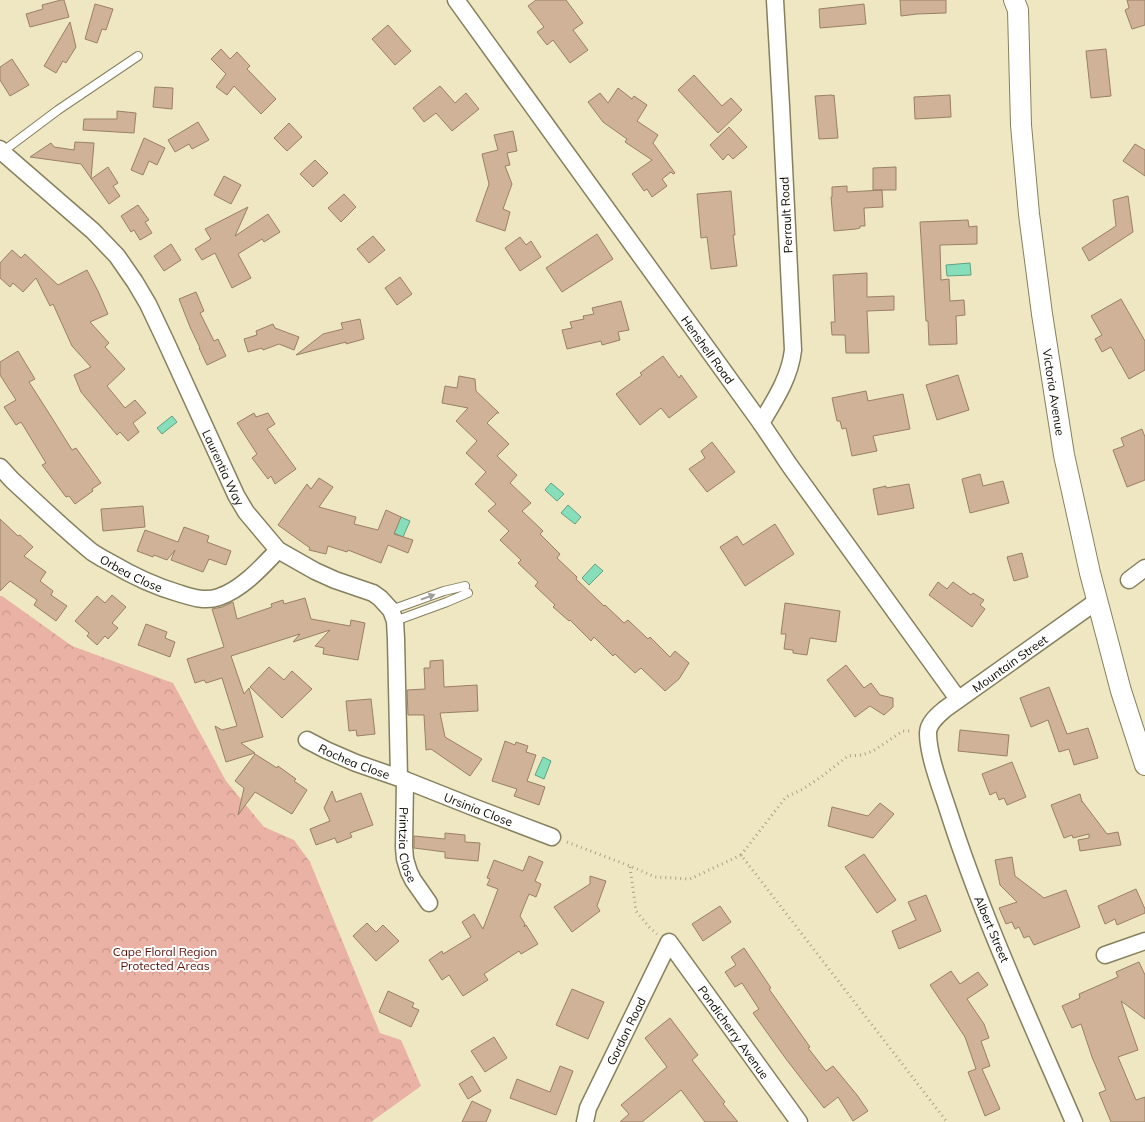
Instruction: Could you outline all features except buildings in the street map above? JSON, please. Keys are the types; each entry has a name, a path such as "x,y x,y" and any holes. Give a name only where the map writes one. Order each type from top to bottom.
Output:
{"street":[{"name":"Henshell Road","path":"456,0 958,699"},
{"name":"Perrault Road","path":"761,423 787,376 792,359 781,106 774,0"},
{"name":"Victoria Avenue","path":"1018,3 1021,125 1029,214 1064,456 1097,601 1121,691 1140,731 1145,765"},
{"name":"Laurentia Way","path":"1,151 93,231 136,282 170,350 236,496 246,512 278,550 315,571 373,594 380,598 393,615"},
{"name":"Orbea Close","path":"0,467 18,486 93,553 132,575 159,587 185,595 199,599 211,599 231,592 254,575 278,550"},
{"path":"1129,580 1145,568"},
{"name":"Mountain Street","path":"928,730 938,715 958,699 1097,601"},
{"path":"393,615 396,639 402,779"},
{"name":"Albert Street","path":"928,730 929,746 933,761 977,893 1074,1122"},
{"name":"Rochea Close","path":"307,740 348,760 402,779"},
{"name":"Ursinia Close","path":"402,779 500,818 552,836"},
{"name":"Printzia Close","path":"402,779 405,860 408,872 429,903"},
{"path":"1105,956 1145,941"},
{"name":"Gordon Road","path":"585,1122 588,1108 669,942"},
{"name":"Pondicherry Avenue","path":"669,942 799,1122"}],"lane":[{"path":"1,151 138,56"},
{"path":"466,589 447,602 393,615 444,591 466,589"}],"path":[{"path":"552,836 655,877 690,879 741,854 786,797 803,789 848,756 862,755 873,751 903,732 928,730"},
{"path":"741,854 947,1122"},
{"path":"630,866 636,911 649,928 669,942"}],"green space":[{"name":"Cape Floral Region Protected Areas","path":"0,596 72,646 173,683 226,781 264,827 294,840 310,862 380,1033 401,1040 421,1086 371,1122 0,1122"}],"shaded area":[{"path":"970,263 971,275 947,276 946,265"},
{"path":"172,416 177,422 162,434 157,428"},
{"path":"551,483 564,494 557,501 545,490"},
{"path":"568,505 581,517 575,524 561,513"},
{"path":"401,517 410,521 403,537 394,533"},
{"path":"595,564 603,571 589,585 582,578"},
{"path":"543,757 551,761 544,779 535,775"}]}
